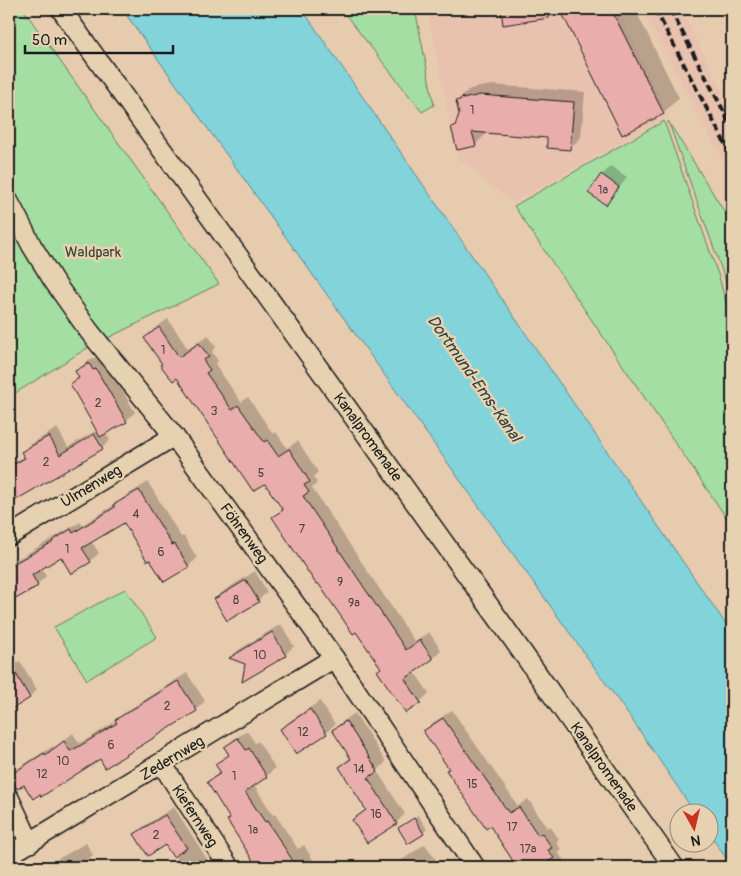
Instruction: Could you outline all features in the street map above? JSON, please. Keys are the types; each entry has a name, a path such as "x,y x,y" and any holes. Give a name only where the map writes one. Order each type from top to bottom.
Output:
{"street":[{"name":"Kanalpromenade","path":"60,9 505,628 674,867"},
{"name":"Föhrenweg","path":"9,202 48,272 89,331 174,436 334,658 475,867"},
{"name":"Ulmenweg","path":"9,536 174,436"},
{"name":"Zedernweg","path":"9,855 334,658"},
{"name":"Kiefernweg","path":"162,764 228,867"},
{"path":"9,798 30,843"}],"shaded area":[{"path":"427,9 618,9 669,116 512,203 457,157"},
{"path":"642,9 681,9 732,110 732,179"}],"green space":[{"name":"Waldpark","path":"9,9 23,9 219,284 89,347 9,397"},
{"path":"341,9 415,9 434,105 422,112"},
{"path":"664,121 719,277 732,326 732,526 514,206"},
{"path":"668,121 732,224 732,309 725,279"},
{"path":"125,589 157,637 87,680 54,627"}],"water":[{"name":"Dortmund-Ems-Kanal","path":"122,9 302,9 732,633 732,867 718,846 718,804 689,804 635,724"}],"building":[{"path":"501,9 549,9 549,18 503,25"},
{"path":"560,9 611,9 664,114 622,135"},
{"path":"480,95 574,102 570,150 547,148 547,138 472,132 476,146 457,150 451,127 455,126 459,114 456,101 463,97 463,99"},
{"path":"601,174 619,187 606,205 588,193"},
{"path":"159,327 179,357 199,343 209,357 203,360 210,370 206,373 232,410 238,405 264,442 267,440 278,456 289,449 310,482 304,485 309,492 303,496 406,650 420,640 433,659 405,679 421,703 406,713 377,671 381,668 356,632 353,634 318,583 316,584 272,517 283,510 265,484 253,491 177,378 173,381 160,365 162,364 144,338"},
{"path":"89,363 93,370 96,369 127,422 100,437 70,384 79,378 75,371"},
{"path":"94,434 103,449 9,504 9,467 25,458 21,452 49,436 60,455"},
{"path":"139,490 172,545 175,544 189,567 164,582 150,560 147,561 124,523 82,548 91,562 71,574 61,557 32,575 38,586 14,600 9,592 9,566 53,542 71,529 73,533 115,507 113,505"},
{"path":"246,580 259,602 227,621 214,599"},
{"path":"272,632 286,656 242,682 245,664 229,658"},
{"path":"9,662 30,698 9,711"},
{"path":"178,681 197,711 105,768 100,759 41,797 40,794 33,799 24,785 17,789 10,775 44,753 45,755 64,741 70,751 78,747 117,723 115,720"},
{"path":"310,709 327,734 296,754 280,729"},
{"path":"443,718 509,813 519,807 538,835 542,833 552,848 548,850 554,858 540,867 517,867 490,826 486,829 446,770 449,769 423,731"},
{"path":"346,721 378,771 368,778 397,824 367,843 352,820 366,810 339,767 351,759 332,730"},
{"path":"238,738 246,750 249,748 267,777 245,792 265,822 267,821 297,867 257,867 227,820 230,819 207,782 221,773 215,764 229,755 224,747"},
{"path":"165,815 187,848 173,857 165,845 148,856 134,834"},
{"path":"414,818 424,834 408,844 398,828"}],"railway":[{"path":"655,9 732,157"},
{"path":"670,9 732,127"}]}
